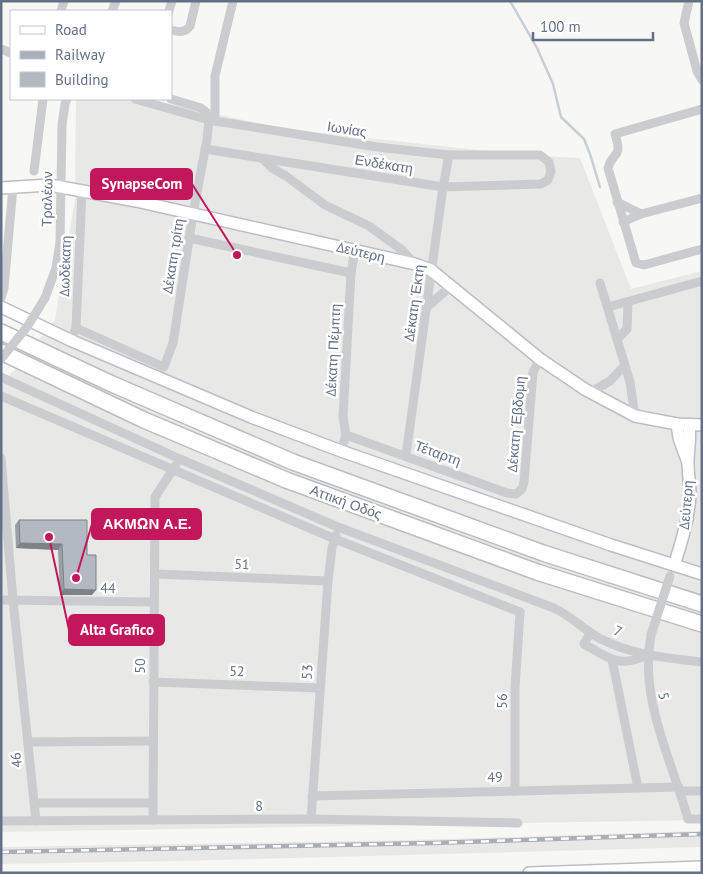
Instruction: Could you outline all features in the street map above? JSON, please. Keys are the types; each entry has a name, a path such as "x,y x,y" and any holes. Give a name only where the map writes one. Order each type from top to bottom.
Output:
{"highway":[{"name":"Αττική Οδός","path":"1,332 112,384 293,462 543,553 702,604"},
{"name":"Αττική Οδός","path":"1,352 144,420 286,480 537,572 702,624"}],"street":[{"path":"172,30 179,32 188,30 196,1"},
{"name":"Δέκατη τρίτη","path":"76,328 164,367 173,343 193,214 212,120 216,70 233,1"},
{"path":"689,1 684,23 702,80"},
{"path":"172,99 201,108 212,120"},
{"path":"34,171 43,100"},
{"name":"Τραλέων","path":"1,359 28,327 45,298 53,278 58,255 63,114 67,100"},
{"name":"Ιωνίας","path":"139,100 212,120 377,147 449,155 540,155 549,162 551,169"},
{"path":"702,109 615,134 619,148 618,153 608,168 623,222 638,265 702,249"},
{"name":"Ενδέκατη","path":"205,149 443,186 541,184 548,180 551,169"},
{"name":"Δέκατη Έκτη","path":"406,456 443,186 449,155"},
{"path":"263,159 272,168 325,205 369,226 402,250 415,264"},
{"name":"Δεύτερη","path":"1,188 49,185 61,187 193,214 415,264 431,270 540,358 591,392 635,416 702,426"},
{"path":"1,298 4,288 13,187"},
{"name":"Δωδέκατη","path":"70,340 76,328 82,191"},
{"path":"623,222 641,214 702,198"},
{"path":"617,202 641,214"},
{"path":"189,238 352,273"},
{"name":"Δέκατη Πέμπτη","path":"341,451 346,435 343,416 355,250"},
{"path":"608,307 702,281"},
{"path":"600,283 630,382 635,416"},
{"path":"427,307 451,286"},
{"path":"617,339 627,329 628,302"},
{"path":"1,308 70,340 250,417 341,451 612,545 702,574"},
{"name":"Δέκατη Έβδομη","path":"520,492 524,482 533,372 540,358"},
{"path":"591,392 610,381 624,366"},
{"name":"7","path":"2,380 338,527 563,612 590,633 613,644 648,655 702,662"},
{"path":"1,396 335,539 520,612 534,601"},
{"name":"Δεύτερη","path":"670,576 683,537 689,509 688,462 691,442 683,424"},
{"name":"Τέταρτη","path":"346,435 508,493 520,492"},
{"name":"46","path":"1,458 13,600 36,821"},
{"name":"50","path":"152,820 155,497 180,459"},
{"name":"53","path":"311,819 328,581 338,527"},
{"name":"51","path":"155,574 328,581"},
{"name":"5","path":"670,576 651,635 648,655 648,681 652,707 680,789 688,819 702,819"},
{"name":"44","path":"1,600 154,602"},
{"name":"56","path":"515,790 515,688 520,612"},
{"path":"590,633 584,644 612,659 630,662 648,655"},
{"path":"612,659 638,788"},
{"name":"52","path":"153,682 319,688"},
{"path":"28,742 153,741"},
{"name":"49","path":"312,796 638,788 702,791"},
{"path":"35,803 153,803"},
{"name":"8","path":"1,821 311,819 518,823"},
{"path":"529,873 702,867"}],"shaded area":[{"path":"76,100 152,100 285,129 525,155 580,158 631,289 702,271 702,820 1,832 1,386 55,320 75,199"},
{"path":"702,831 702,847 1,864 1,847 411,840"}],"building":[{"path":"19,520 87,520 87,555 96,555 96,590 64,589 62,544 20,543"}],"waterway":[{"path":"510,1 537,48 553,84 561,117 584,139 600,187"}],"railway":[{"path":"1,852 433,843 702,834"}],"place":[{"name":"SynapseCom","path":"237,255"},
{"name":"Alta Grafico","path":"49,537"},
{"name":"ΑΚΜΩΝ Α.Ε.","path":"76,578"}]}
